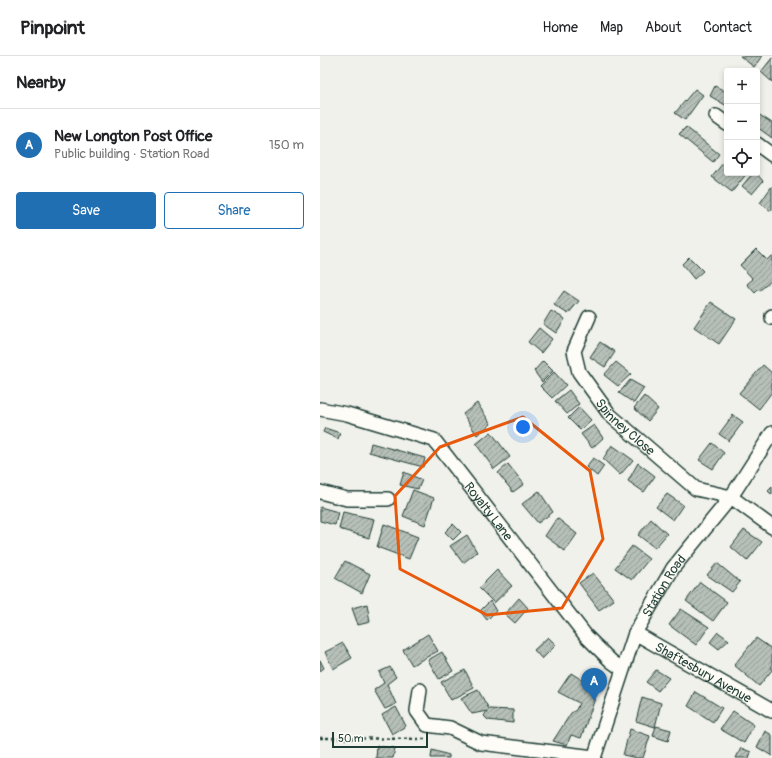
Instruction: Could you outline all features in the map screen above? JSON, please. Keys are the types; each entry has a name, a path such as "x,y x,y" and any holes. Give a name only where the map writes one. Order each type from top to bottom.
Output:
{"street":[{"path":"760,146 772,155"},
{"name":"Spinney Close","path":"589,317 574,351 579,372 610,415 696,489 731,497"},
{"name":"Royalty Lane","path":"320,409 347,414 434,440 586,636 611,662 622,669"},
{"name":"Station Road","path":"594,758 634,633 673,568 731,497 772,434"},
{"path":"320,492 347,499 388,499"},
{"path":"731,497 772,527"},
{"name":"Shaftesbury Avenue","path":"634,633 772,711"},
{"path":"420,690 417,711 427,725 450,728 481,743 594,758"}],"path":[{"path":"320,738 427,739"}],"highlighted area":[{"path":"523,417 590,471 603,539 562,608 487,615 400,569 395,496 440,447"}],"building":[{"path":"740,56 762,56 754,67"},
{"path":"772,58 772,82 761,72"},
{"path":"715,86 724,90 724,104 710,96"},
{"path":"695,89 703,95 685,120 675,113"},
{"path":"760,115 772,123 772,138 760,129"},
{"path":"686,127 719,154 713,162 679,134"},
{"path":"724,162 724,176 745,176 732,192 712,177"},
{"path":"750,176 759,176 763,181 752,194 742,186"},
{"path":"772,186 772,209 771,211 760,203"},
{"path":"756,249 767,260 772,255 772,280 755,293 747,284 753,279 740,265"},
{"path":"689,257 703,271 694,279 682,264"},
{"path":"564,291 579,301 568,314 554,305"},
{"path":"711,302 736,319 719,344 694,327"},
{"path":"551,311 565,319 556,333 543,324"},
{"path":"539,328 552,339 541,353 528,342"},
{"path":"600,342 615,352 605,367 590,357"},
{"path":"543,361 553,371 542,382 534,371"},
{"path":"616,362 631,374 618,386 604,375"},
{"path":"763,365 772,373 772,392 759,409 739,393"},
{"path":"554,372 566,385 552,398 540,386"},
{"path":"630,380 644,388 634,403 619,393"},
{"path":"569,390 579,404 567,414 555,401"},
{"path":"644,396 658,409 648,421 634,408"},
{"path":"477,403 491,424 477,435 463,414"},
{"path":"579,407 591,420 580,430 568,418"},
{"path":"733,415 743,422 729,441 719,434"},
{"path":"594,425 603,438 592,448 581,434"},
{"path":"325,428 340,433 338,439 323,432"},
{"path":"491,432 510,457 494,469 476,444"},
{"path":"371,443 425,458 423,467 369,452"},
{"path":"712,443 724,453 713,469 699,460"},
{"path":"612,445 633,460 620,475 603,459"},
{"path":"593,458 604,466 597,476 586,467"},
{"path":"638,463 655,476 644,492 628,481"},
{"path":"508,464 524,484 513,492 498,473"},
{"path":"404,472 422,480 418,489 400,485"},
{"path":"772,487 772,495 768,491"},
{"path":"413,490 434,498 425,525 403,516"},
{"path":"539,491 553,512 538,523 522,504"},
{"path":"667,494 683,505 673,520 656,507"},
{"path":"320,507 338,512 335,525 320,521"},
{"path":"343,512 374,519 369,538 339,529"},
{"path":"557,518 577,534 565,551 545,536"},
{"path":"651,519 667,534 655,548 638,535"},
{"path":"384,524 418,537 409,559 377,547"},
{"path":"453,524 461,532 453,540 445,532"},
{"path":"744,530 762,542 747,561 731,547"},
{"path":"467,535 477,552 463,563 450,546"},
{"path":"632,546 649,559 632,580 615,568"},
{"path":"345,561 370,574 362,593 335,578"},
{"path":"717,563 740,582 732,592 707,575"},
{"path":"497,570 512,586 494,603 479,588"},
{"path":"593,573 614,600 599,610 579,583"},
{"path":"700,582 727,602 713,621 686,601"},
{"path":"519,598 528,608 515,623 505,614"},
{"path":"490,601 496,611 487,620 480,611"},
{"path":"367,604 370,622 358,625 352,608"},
{"path":"681,609 709,627 696,645 669,625"},
{"path":"718,632 729,640 719,649 710,642"},
{"path":"428,634 438,651 412,665 403,650"},
{"path":"548,637 556,645 542,659 534,650"},
{"path":"756,638 772,649 772,670 759,686 734,665"},
{"path":"343,643 352,658 333,669 325,652"},
{"path":"442,652 453,671 439,679 428,660"},
{"path":"320,660 324,668 320,671"},
{"path":"390,667 396,677 387,684 396,704 385,709 374,690 384,683 379,672"},
{"path":"465,670 474,688 451,700 441,682"},
{"path":"656,670 669,678 658,691 646,682"},
{"path":"571,673 598,690 581,738 571,735 567,745 553,741 571,713 576,710 579,703 558,692"},
{"path":"478,690 489,709 513,710 513,723 488,720 484,716 487,711 472,714 461,698"},
{"path":"696,692 722,708 713,722 688,706"},
{"path":"642,697 661,703 655,727 636,721"},
{"path":"396,707 406,726 392,734 382,715"},
{"path":"733,711 754,725 744,743 720,729"},
{"path":"656,726 671,730 668,741 653,736"},
{"path":"630,729 650,736 643,758 623,755"},
{"path":"765,731 772,735 772,756 757,747"},
{"path":"377,746 395,748 393,758 376,758"},
{"path":"741,748 751,752 749,758 736,758"},
{"path":"432,750 449,755 449,758 431,758"}],"place":[{"name":"New Longton Post Office","path":"594,701"}]}
